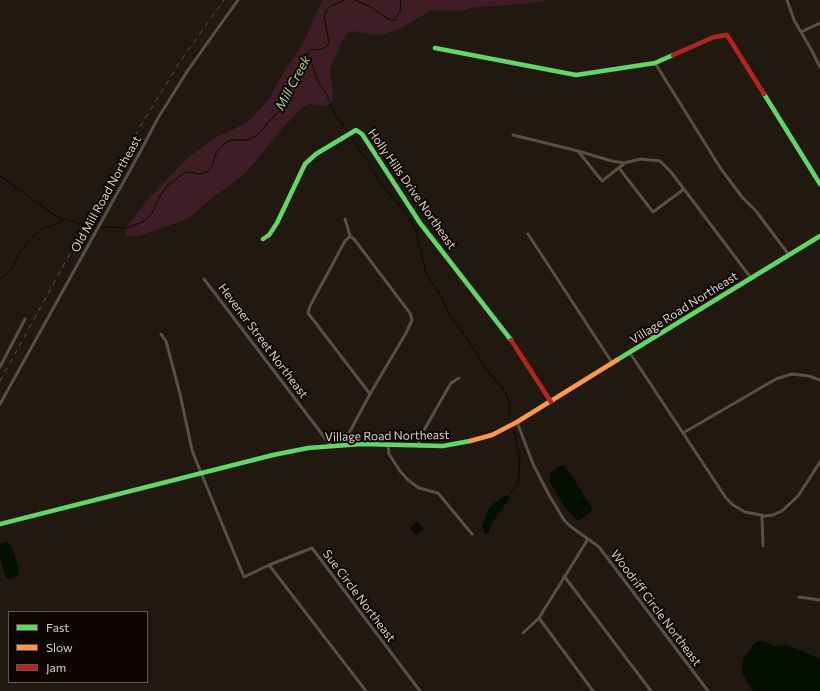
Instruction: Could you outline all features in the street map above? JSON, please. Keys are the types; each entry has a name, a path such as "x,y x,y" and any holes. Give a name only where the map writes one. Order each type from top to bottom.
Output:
{"street":[{"name":"Old Mill Road Northeast","path":"0,404 158,118 204,46 238,0"},
{"path":"787,0 794,20 820,67"},
{"path":"801,32 820,23"},
{"path":"435,48 576,75 655,63 714,37 727,35 820,184"},
{"path":"655,63 721,169 790,255"},
{"name":"Holly Hills Drive Northeast","path":"263,239 269,235 277,223 305,164 316,154 356,130 362,134 420,223 513,343 551,402"},
{"path":"513,135 612,161 627,162 641,159 660,161 671,172 751,278"},
{"path":"578,151 602,181 627,162"},
{"path":"619,168 653,212 684,189"},
{"path":"345,219 350,236 354,239 410,313 412,320 348,435 346,445"},
{"path":"528,234 613,364"},
{"path":"350,236 338,254 310,306 308,313 370,394"},
{"name":"Village Road Northeast","path":"0,524 273,455 308,448 388,444 443,446 477,440 517,422 551,402 820,236"},
{"name":"Hevener Street Northeast","path":"204,279 332,446"},
{"path":"0,367 25,319"},
{"path":"161,334 166,341 180,394 192,450 202,473"},
{"path":"630,353 726,498 733,505 745,512 773,515 782,511 798,496 820,462"},
{"path":"683,434 759,387 776,379 792,374 809,376 820,380"},
{"path":"418,445 420,437 451,383 459,378"},
{"name":"Woodriff Circle Northeast","path":"517,422 531,460 554,504 567,523 599,547 708,691"},
{"path":"388,444 389,454 408,480 419,488 438,493 472,534"},
{"name":"Sue Circle Northeast","path":"202,473 244,577 269,565 312,548 420,691"},
{"path":"762,515 763,546"},
{"path":"523,633 539,618 588,538"},
{"path":"269,565 366,691"},
{"path":"564,576 651,691"},
{"path":"799,597 820,600"},
{"path":"539,618 593,691"}],"shaded area":[{"path":"322,0 549,0 524,4 476,7 460,11 435,10 399,29 384,34 376,35 352,31 346,34 330,69 333,92 332,102 325,106 310,104 302,108 279,132 240,178 212,198 195,213 184,220 139,236 128,236 125,228 149,198 191,155 216,137 247,123 259,111 271,95 286,68 304,42"},
{"path":"565,465 592,508 591,512 578,521 564,506 550,482 550,473 560,466"},
{"path":"504,496 508,496 510,498 492,523 488,534 485,535 482,525 487,512 493,504"},
{"path":"417,521 424,529 416,535 410,528"},
{"path":"7,542 14,552 19,573 16,577 11,579 8,579 5,575 0,556 0,544"},
{"path":"759,641 766,642 773,646 788,645 820,659 820,691 753,691 742,672 743,659 754,643"}],"waterway":[{"name":"Mill Creek","path":"100,227 127,228 145,221 152,213 160,196 168,185 184,173 200,174 208,171 212,166 216,153 226,142 233,140 248,140 257,135 280,110 295,83 302,63 311,49 319,50 326,47 329,43 324,15 331,6 345,0"},
{"name":"Mill Creek","path":"355,0 371,7 388,19 395,20 400,11 401,0"},
{"path":"308,54 319,83 327,95 336,117 347,130"},
{"path":"350,135 366,158 378,180 411,221 416,231 426,274 442,297 449,315 464,334 487,370 506,393 509,401 509,420"},
{"path":"0,176 56,216 69,221 97,227"},
{"path":"0,278 4,277 13,267 19,254 39,231 60,223 61,219"},
{"path":"507,497 518,483 520,460 514,432"}],"railway":[{"path":"0,381 137,132 179,63 224,0"}],"traffic: fast":[{"path":"435,48 576,75 655,63 673,55"},
{"path":"764,94 820,184"},
{"path":"263,239 269,235 277,223 305,164 316,154 356,130 362,134 420,223 511,340"},
{"path":"617,360 820,236"},
{"path":"0,524 273,455 308,448 361,444 443,446 470,441"}],"traffic: slow":[{"path":"470,441 492,435 517,422 617,360"}],"traffic: jam":[{"path":"673,55 714,37 727,35 764,94"},
{"path":"511,340 551,402"}]}
